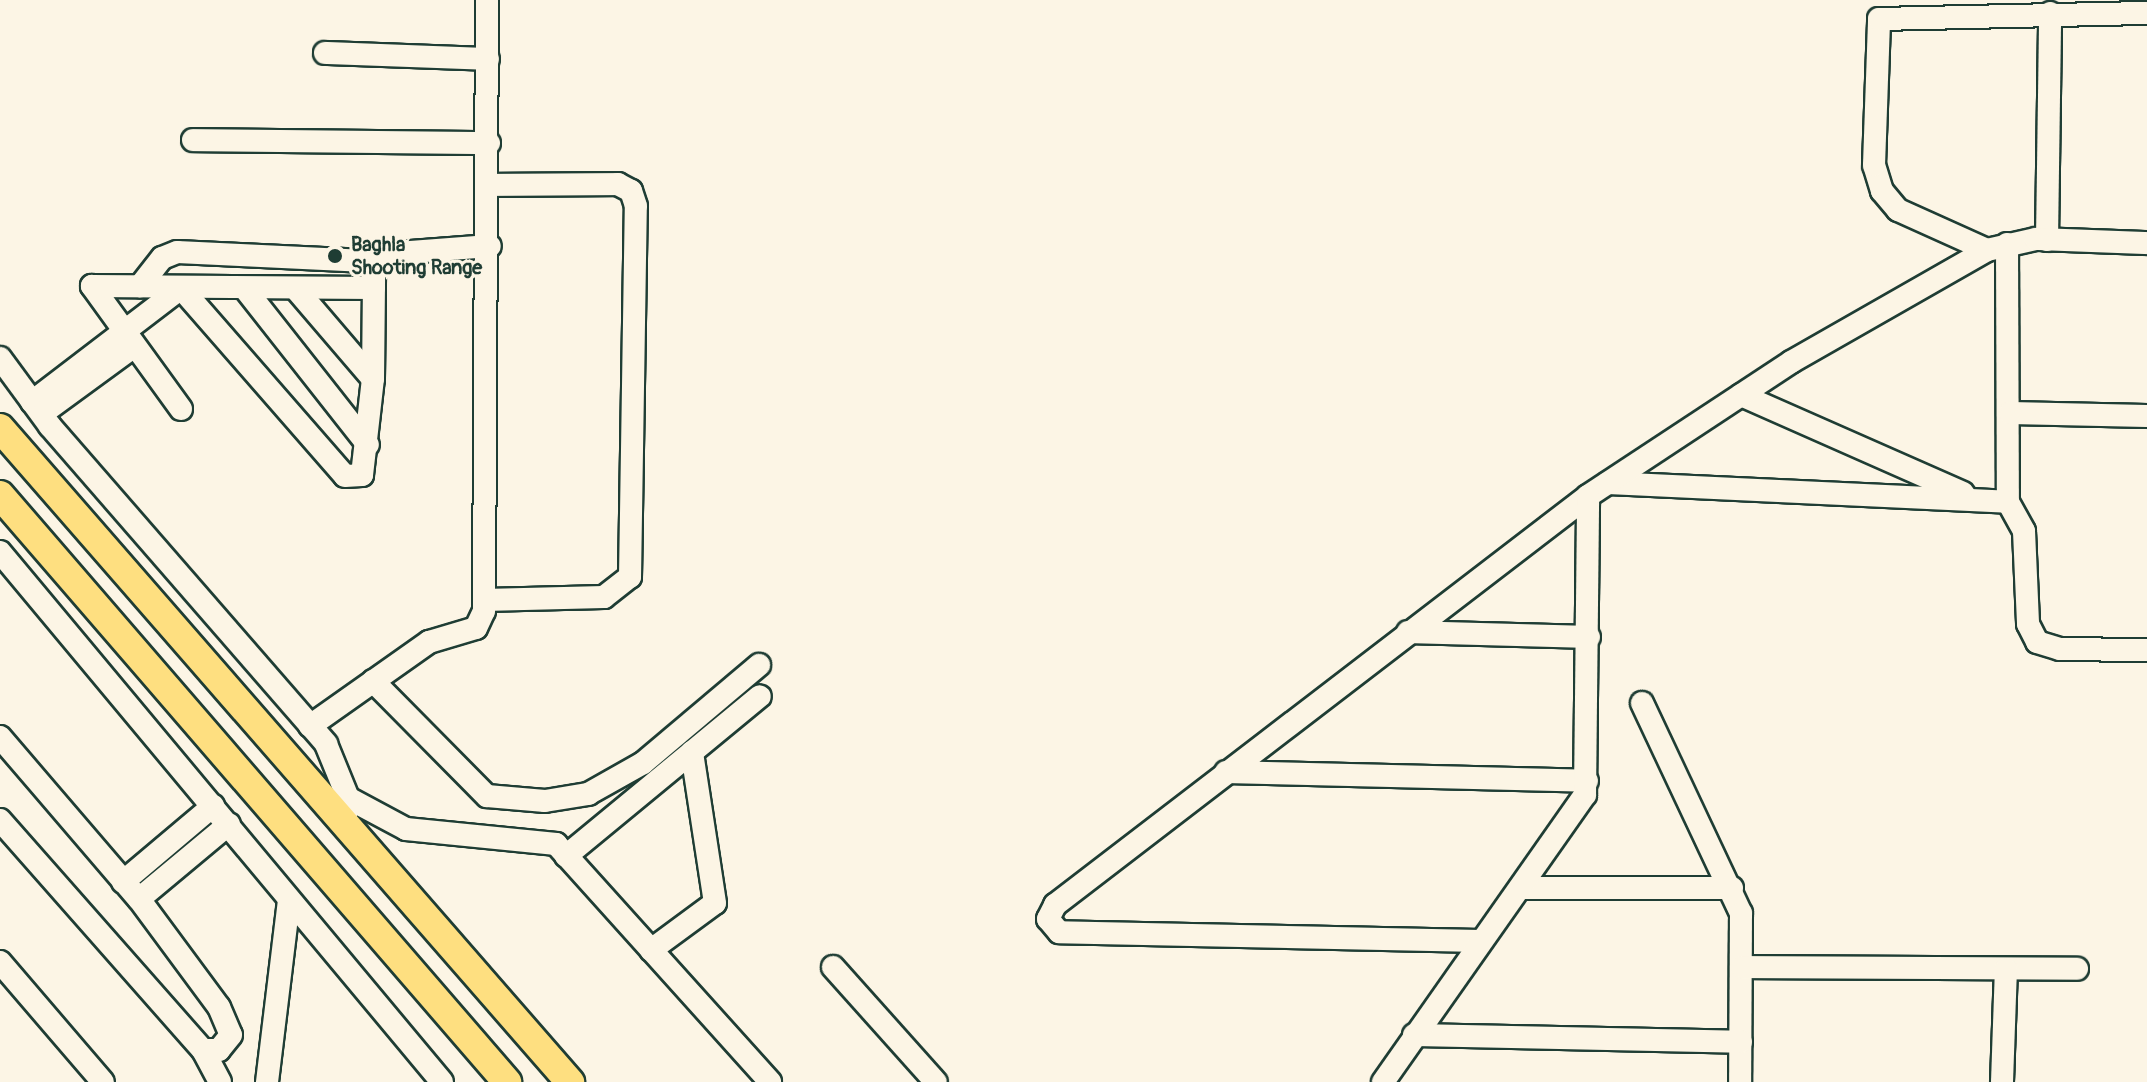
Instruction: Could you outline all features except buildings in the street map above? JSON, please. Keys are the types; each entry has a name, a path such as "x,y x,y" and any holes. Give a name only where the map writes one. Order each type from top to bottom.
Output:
{"main road":[{"path":"0,428 347,811 496,998 570,1082"},
{"path":"0,495 507,1082"},
{"path":"462,1030 496,998"}],"street":[{"path":"310,726 429,642 476,628 484,600 490,246 487,0"},
{"path":"2047,240 2050,13"},
{"path":"1997,247 1898,210 1882,191 1874,165 1876,24 1890,14 2147,13"},
{"path":"325,53 488,59"},
{"path":"193,140 489,143"},
{"path":"484,600 604,597 630,577 636,237 636,206 631,191 618,184 490,185"},
{"path":"1480,941 1052,930 1055,905 1226,772 1588,496 1741,395 1997,247 2047,240 2147,243"},
{"path":"181,288 345,476 362,475 368,445 373,379 373,278 384,254 490,246"},
{"path":"1997,247 2010,413 2008,502 2024,531 2028,624 2037,642 2060,649 2147,650"},
{"path":"140,286 162,258 177,252 354,259 373,278"},
{"path":"181,409 91,287 296,289 373,278"},
{"path":"37,408 128,341 181,288"},
{"path":"296,289 373,379"},
{"path":"246,290 368,445"},
{"path":"0,358 37,408 310,726 340,768 347,811 406,829 556,844 770,1082"},
{"path":"1741,395 1976,499"},
{"path":"2010,413 2147,416"},
{"path":"1608,483 2008,502"},
{"path":"1383,1082 1480,941 1577,811 1587,781 1588,496"},
{"path":"0,552 442,1082"},
{"path":"1408,632 1589,637"},
{"path":"373,681 487,796 545,801 588,794 643,763 759,665"},
{"path":"566,856 760,696"},
{"path":"1642,703 1732,888 1741,913 1740,1082"},
{"path":"0,737 139,899 229,1021 225,1046 203,1050"},
{"path":"651,950 715,903 692,752"},
{"path":"1226,772 1587,781"},
{"path":"123,882 213,806"},
{"path":"0,820 203,1050 220,1082"},
{"path":"139,899 229,824"},
{"path":"1520,888 1732,888"},
{"path":"267,1082 289,901"},
{"path":"0,962 103,1082"},
{"path":"833,967 936,1082"},
{"path":"1742,967 2077,969"},
{"path":"2002,1082 2006,969"},
{"path":"1414,1035 1741,1042"}],"place":[{"name":"Baghla Shooting Range","path":"335,256"}]}
